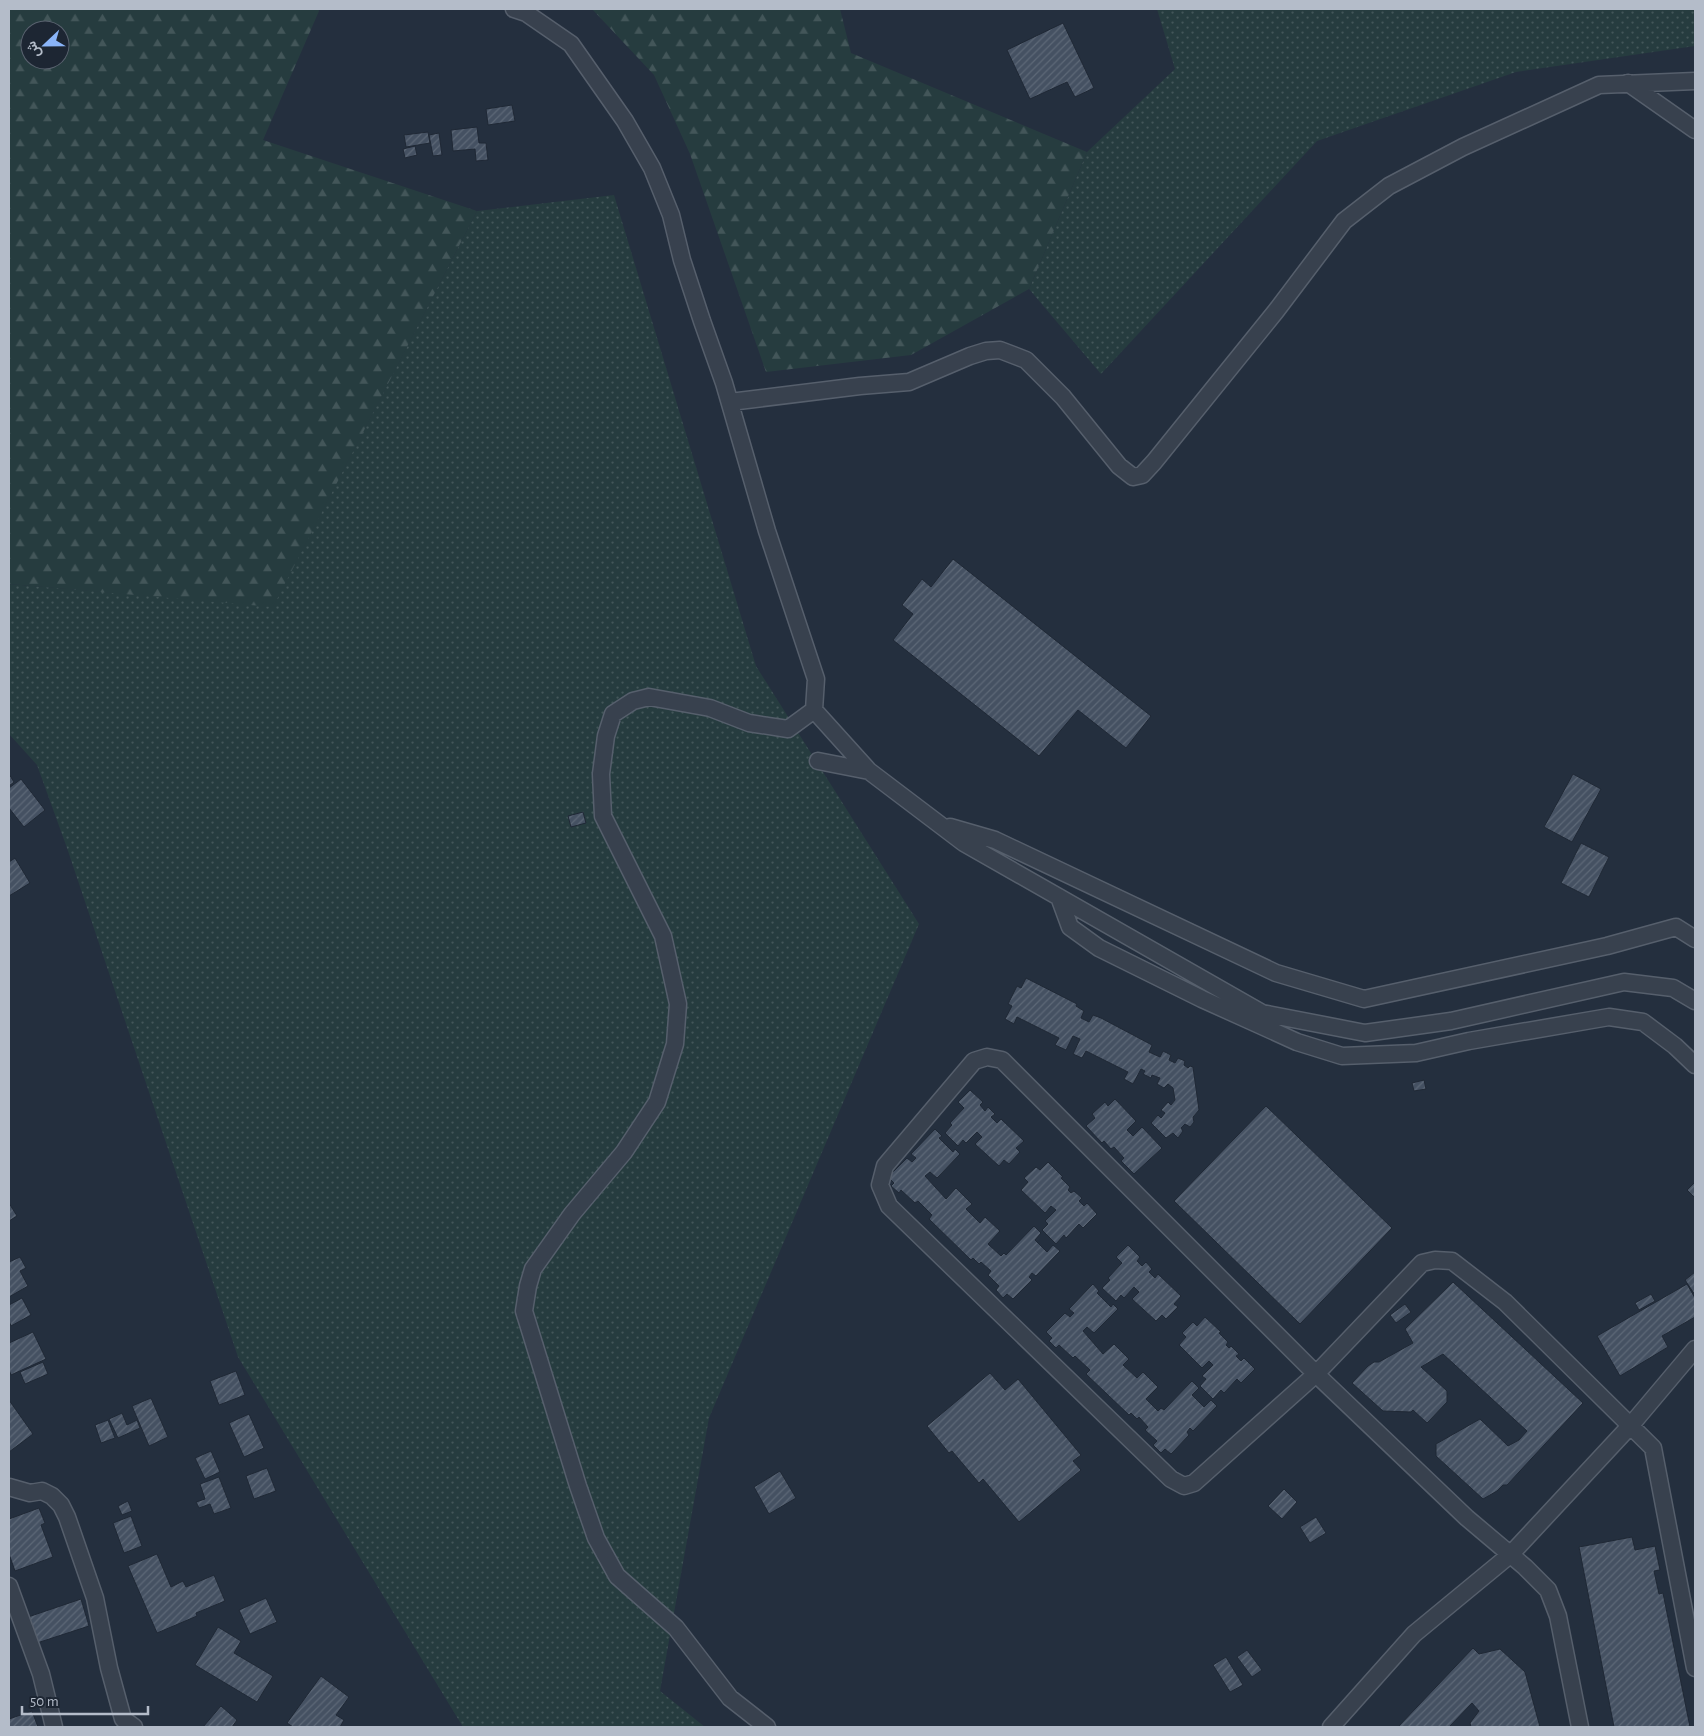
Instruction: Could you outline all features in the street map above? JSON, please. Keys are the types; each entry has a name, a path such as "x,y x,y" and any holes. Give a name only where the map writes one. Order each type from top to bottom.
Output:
{"street":[{"path":"514,9 526,13 571,44 625,121 652,168 671,215 691,286 730,402 770,540 816,679 814,710 869,771 964,842 1262,1013 1365,1033 1451,1021 1624,982 1673,988 1695,1001"},
{"path":"730,402 860,386 910,382 970,356 986,351 1000,350 1026,360 1063,397 1120,466 1133,477 1142,474 1160,454 1276,311 1344,221 1389,186 1463,147 1599,85 1695,81"},
{"path":"1628,84 1695,130"},
{"path":"767,1727 730,1698 676,1628 617,1576 596,1538 524,1311 533,1269 572,1214 624,1152 656,1102 674,1044 678,1004 663,936 603,816 601,774 606,736 613,714 633,701 649,697 710,708 749,723 788,729 814,710"},
{"path":"818,761 869,771"},
{"path":"940,824 995,840 1276,973 1364,999 1607,946 1676,927 1695,939"},
{"path":"1059,897 1070,927 1098,948 1202,999 1297,1042 1342,1056 1416,1053 1469,1041 1537,1031 1609,1017 1643,1022 1675,1046 1695,1065"},
{"path":"1580,1727 1558,1616 1548,1590 1511,1554 1467,1518 1316,1374 1002,1060 987,1057 974,1061 885,1166 880,1184 889,1206 1171,1479 1184,1486 1194,1483 1316,1374 1422,1263 1436,1260 1452,1260 1505,1302 1653,1448 1695,1668"},
{"path":"1331,1727 1414,1634 1511,1554 1631,1425 1695,1349"},
{"path":"9,1487 30,1493 42,1491 52,1496 61,1504 95,1598 109,1668 123,1718 134,1727"},
{"path":"9,1586 41,1674 54,1727"}],"green space":[{"path":"9,9 318,9 319,11 263,140 477,211 273,607 9,584"},
{"path":"592,9 840,9 851,53 1087,152 1029,289 911,355 766,372 690,154 654,75"},
{"path":"1157,9 1695,9 1695,46 1516,72 1317,141 1101,374 1029,289 1087,152 1175,69"},
{"path":"614,195 756,666 919,924 709,1418 660,1691 705,1727 463,1727 238,1357 67,848 37,765 9,734 9,584 273,606 477,211"}],"building":[{"path":"1063,23 1094,88 1075,97 1067,82 1030,99 1007,50"},
{"path":"512,105 515,121 488,125 486,109"},
{"path":"477,127 479,143 486,143 488,160 476,161 475,149 453,151 451,130"},
{"path":"428,132 430,143 406,147 404,135"},
{"path":"439,133 442,155 433,156 429,135"},
{"path":"415,146 417,155 405,158 403,149"},
{"path":"953,559 1151,716 1126,748 1078,710 1039,756 893,640 913,614 902,605 922,579 931,587"},
{"path":"9,774 14,782 9,786"},
{"path":"1573,774 1601,789 1572,842 1544,827"},
{"path":"21,779 45,810 24,827 9,808 9,788"},
{"path":"583,812 586,823 571,827 568,816"},
{"path":"1581,843 1609,857 1589,897 1561,883"},
{"path":"15,858 30,883 9,896 9,862"},
{"path":"1026,978 1077,1004 1076,1006 1084,1011 1081,1018 1089,1022 1093,1015 1101,1018 1152,1045 1149,1052 1160,1057 1163,1051 1171,1055 1169,1060 1175,1063 1178,1058 1185,1061 1184,1065 1188,1068 1190,1066 1193,1067 1199,1110 1193,1117 1194,1122 1190,1127 1185,1124 1181,1128 1183,1131 1178,1138 1173,1133 1166,1138 1151,1123 1158,1115 1161,1118 1165,1113 1161,1110 1168,1102 1171,1105 1175,1100 1173,1088 1168,1084 1164,1088 1157,1084 1160,1078 1152,1075 1151,1078 1143,1074 1145,1071 1141,1069 1133,1084 1124,1079 1128,1072 1086,1051 1082,1058 1073,1054 1080,1039 1073,1036 1066,1050 1055,1045 1059,1038 1017,1017 1014,1024 1005,1019 1012,1006 1008,1004 1017,986 1021,988"},
{"path":"1424,1080 1426,1089 1414,1091 1412,1083"},
{"path":"970,1090 983,1102 980,1105 985,1111 988,1107 995,1114 991,1117 997,1123 1001,1119 1024,1141 1016,1148 1020,1152 1009,1164 1004,1160 999,1166 975,1144 982,1137 977,1132 966,1143 963,1140 958,1146 945,1133 952,1125 950,1123 964,1108 958,1102"},
{"path":"1115,1099 1136,1121 1127,1130 1133,1136 1142,1127 1162,1148 1134,1174 1121,1161 1124,1158 1114,1147 1111,1149 1104,1141 1102,1143 1086,1126 1095,1118 1092,1114 1105,1102 1108,1106"},
{"path":"1266,1106 1392,1228 1300,1324 1174,1201"},
{"path":"935,1129 942,1136 939,1138 953,1152 955,1149 960,1154 937,1178 930,1172 925,1176 946,1199 956,1188 972,1204 966,1209 980,1223 985,1217 1000,1231 988,1244 1001,1256 1004,1253 1006,1255 1034,1226 1041,1233 1035,1240 1047,1252 1053,1245 1060,1251 1036,1276 1032,1273 1029,1277 1032,1280 1013,1299 1007,1294 1003,1298 996,1290 999,1286 988,1275 991,1271 981,1262 979,1264 973,1258 971,1260 929,1219 932,1215 918,1201 915,1203 901,1190 899,1193 891,1186 894,1183 888,1177 907,1158 912,1162 916,1158 911,1154"},
{"path":"1048,1162 1063,1177 1061,1178 1070,1187 1068,1190 1071,1193 1074,1191 1082,1198 1079,1201 1084,1206 1087,1203 1097,1214 1083,1228 1079,1224 1066,1238 1064,1235 1056,1244 1042,1230 1048,1224 1045,1221 1056,1210 1051,1206 1045,1213 1021,1190 1028,1182 1024,1178 1036,1167 1040,1170"},
{"path":"1695,1182 1695,1198 1687,1190"},
{"path":"9,1203 17,1216 9,1221"},
{"path":"1128,1245 1140,1257 1137,1261 1142,1266 1146,1262 1152,1269 1149,1272 1155,1278 1158,1274 1181,1296 1174,1304 1178,1307 1166,1319 1162,1315 1156,1321 1132,1299 1139,1292 1134,1287 1124,1298 1121,1295 1116,1301 1102,1288 1110,1280 1108,1278 1122,1263 1116,1257"},
{"path":"20,1257 26,1268 20,1271 28,1286 9,1297 9,1262"},
{"path":"1695,1272 1695,1295 1685,1280"},
{"path":"1453,1282 1583,1403 1507,1485 1503,1485 1483,1499 1436,1456 1436,1444 1480,1419 1508,1446 1519,1440 1527,1431 1443,1354 1421,1367 1447,1391 1447,1402 1427,1423 1413,1410 1411,1412 1383,1411 1352,1383 1374,1362 1379,1362 1413,1343 1405,1329"},
{"path":"1093,1284 1099,1291 1097,1293 1111,1307 1113,1304 1118,1309 1094,1333 1087,1327 1083,1331 1103,1354 1114,1344 1129,1359 1123,1365 1137,1378 1143,1372 1158,1387 1146,1399 1158,1411 1161,1408 1164,1410 1192,1381 1199,1388 1192,1395 1204,1407 1211,1400 1217,1406 1193,1431 1190,1428 1187,1432 1189,1435 1171,1454 1165,1449 1161,1453 1153,1445 1157,1441 1145,1430 1148,1427 1139,1417 1137,1419 1131,1413 1129,1415 1086,1374 1090,1370 1075,1356 1073,1358 1059,1345 1056,1348 1049,1341 1052,1338 1046,1332 1065,1313 1070,1317 1074,1313 1069,1309"},
{"path":"1687,1284 1695,1298 1695,1317 1662,1336 1668,1347 1620,1376 1597,1336"},
{"path":"1651,1294 1655,1301 1639,1310 1635,1303"},
{"path":"22,1298 31,1315 11,1326 9,1321 9,1305"},
{"path":"1405,1304 1411,1312 1396,1323 1390,1315"},
{"path":"1205,1317 1221,1332 1219,1333 1228,1342 1226,1345 1229,1348 1231,1346 1239,1354 1236,1356 1241,1361 1244,1358 1255,1369 1241,1383 1237,1379 1224,1393 1221,1390 1213,1399 1200,1386 1206,1379 1202,1376 1213,1365 1209,1361 1202,1368 1179,1345 1186,1337 1182,1333 1193,1322 1197,1326"},
{"path":"33,1332 46,1359 11,1375 9,1370 9,1343"},
{"path":"43,1362 48,1374 25,1384 20,1372"},
{"path":"236,1371 245,1395 219,1405 210,1381"},
{"path":"990,1373 1005,1390 1018,1379 1081,1455 1073,1461 1081,1470 1019,1522 983,1479 979,1483 952,1451 949,1453 927,1426"},
{"path":"151,1398 168,1437 149,1446 132,1406"},
{"path":"9,1400 33,1434 9,1452"},
{"path":"122,1413 127,1425 137,1420 140,1428 118,1438 109,1419"},
{"path":"249,1414 264,1448 244,1457 229,1423"},
{"path":"108,1420 115,1438 101,1443 95,1425"},
{"path":"211,1451 220,1472 205,1479 195,1458"},
{"path":"267,1468 276,1491 254,1499 246,1476"},
{"path":"780,1471 796,1498 769,1514 754,1487"},
{"path":"219,1477 231,1508 214,1514 210,1504 199,1508 196,1502 205,1499 200,1484"},
{"path":"1284,1489 1297,1502 1282,1519 1268,1506"},
{"path":"128,1501 132,1511 122,1515 118,1506"},
{"path":"39,1508 45,1523 41,1525 53,1557 15,1571 9,1554 9,1519"},
{"path":"131,1516 142,1546 124,1553 113,1523"},
{"path":"1316,1517 1326,1533 1310,1543 1300,1527"},
{"path":"1632,1537 1635,1550 1655,1546 1660,1570 1654,1571 1659,1594 1663,1593 1690,1727 1614,1727 1579,1547"},
{"path":"157,1554 171,1587 183,1581 186,1587 214,1575 225,1601 196,1613 197,1616 157,1633 128,1566"},
{"path":"266,1598 277,1622 250,1634 239,1610"},
{"path":"81,1599 89,1626 37,1643 28,1617"},
{"path":"218,1627 241,1641 234,1653 273,1676 257,1702 195,1665"},
{"path":"1473,1648 1479,1654 1500,1649 1525,1672 1540,1727 1471,1727 1470,1723 1479,1711 1472,1703 1449,1727 1398,1727"},
{"path":"1247,1650 1262,1670 1252,1677 1237,1657"},
{"path":"1226,1657 1243,1685 1230,1692 1213,1665"},
{"path":"321,1676 349,1697 336,1715 344,1720 340,1727 293,1727 287,1723"},
{"path":"221,1706 237,1720 232,1727 203,1727"},
{"path":"32,1711 38,1727 9,1727 9,1719"}]}
